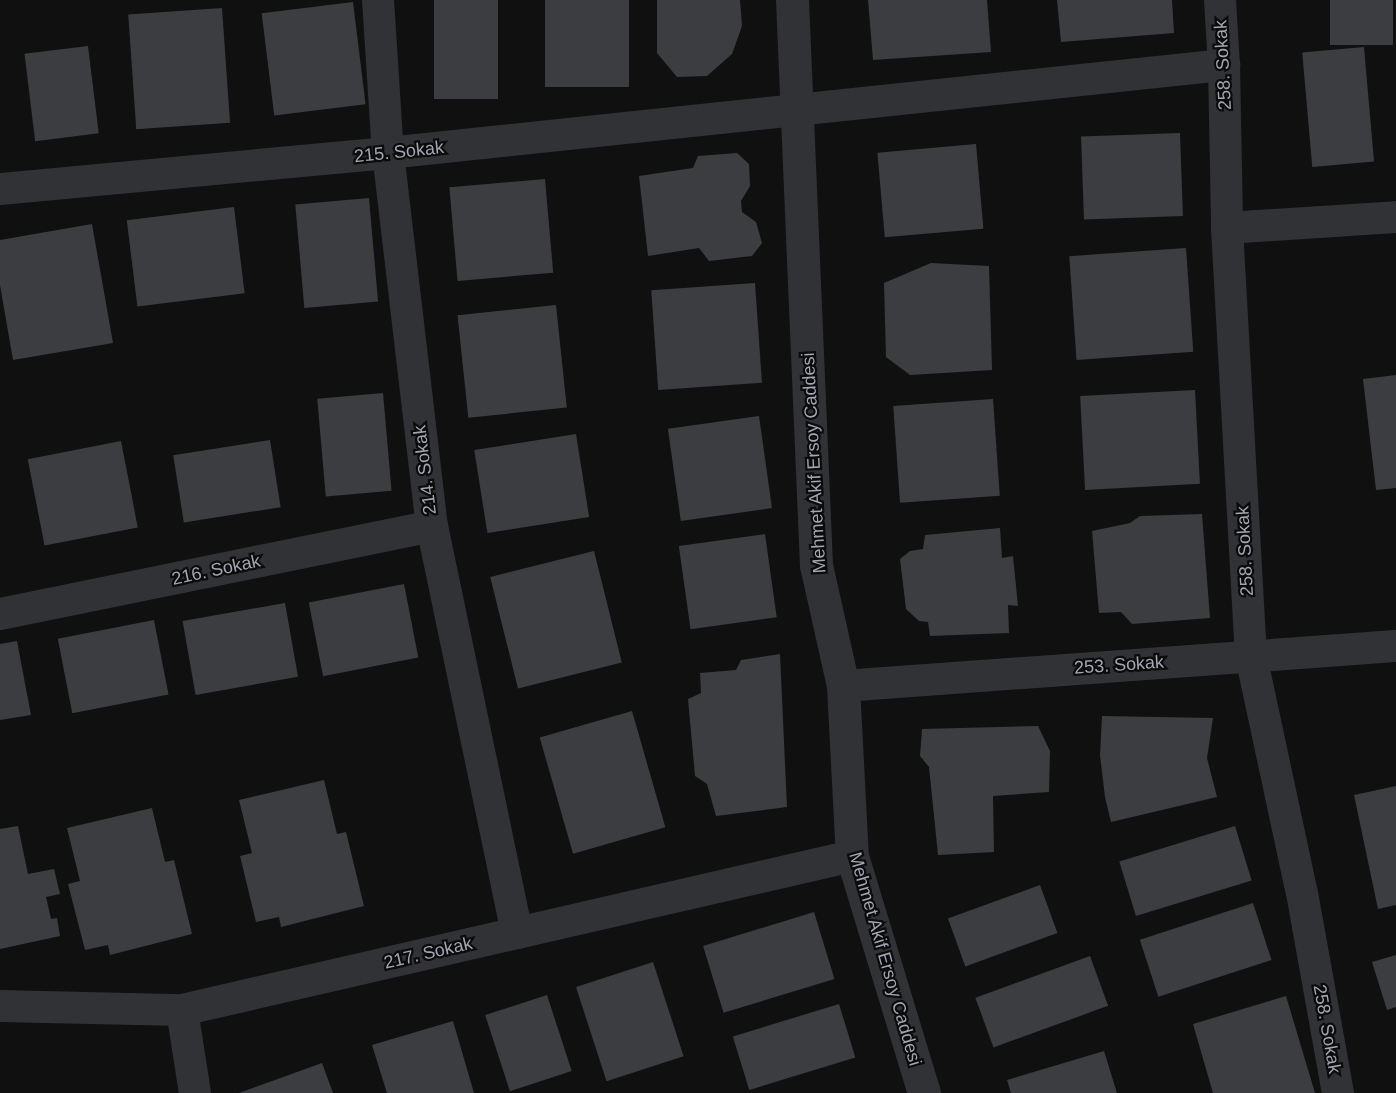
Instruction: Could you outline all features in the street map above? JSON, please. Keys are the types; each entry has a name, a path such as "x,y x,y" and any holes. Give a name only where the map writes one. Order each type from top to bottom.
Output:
{"street":[{"name":"214. Sokak","path":"378,0 388,153 432,526 516,933"},
{"name":"Mehmet Akif Ersoy Caddesi","path":"792,0 816,565 843,686 852,856 924,1093"},
{"name":"258. Sokak","path":"1220,0 1224,65 1227,228 1251,656 1302,893 1338,1093"},
{"name":"215. Sokak","path":"0,189 388,153 1224,65"},
{"path":"1227,228 1396,217"},
{"name":"216. Sokak","path":"0,614 432,526"},
{"name":"253. Sokak","path":"843,686 1396,646"},
{"name":"217. Sokak","path":"0,1006 182,1010 852,856"},
{"path":"182,1010 195,1093"}],"building":[{"path":"434,0 498,0 498,99 434,99"},
{"path":"545,0 629,0 629,87 545,87"},
{"path":"657,0 740,0 742,26 732,54 707,76 677,77 657,53"},
{"path":"868,0 987,0 991,52 873,60"},
{"path":"1057,0 1172,0 1174,33 1061,42"},
{"path":"1330,0 1393,0 1393,45 1330,45"},
{"path":"353,2 366,104 274,115 262,13"},
{"path":"222,8 230,123 136,129 128,15"},
{"path":"88,46 99,133 35,141 24,54"},
{"path":"1364,47 1374,162 1312,167 1302,52"},
{"path":"1180,133 1183,216 1084,219 1081,136"},
{"path":"976,144 983,229 885,237 877,153"},
{"path":"737,153 749,164 750,186 741,201 742,212 756,222 762,243 752,256 709,261 699,248 648,256 639,176 693,168 698,156"},
{"path":"545,179 553,273 458,281 449,187"},
{"path":"369,198 378,302 304,308 295,204"},
{"path":"234,207 245,293 137,307 127,220"},
{"path":"92,224 113,343 13,360 0,285 0,240"},
{"path":"1186,248 1193,352 1077,360 1069,256"},
{"path":"931,263 989,266 992,370 910,375 886,357 884,283"},
{"path":"755,283 762,383 658,390 651,290"},
{"path":"556,305 567,407 468,418 458,315"},
{"path":"1396,375 1396,488 1376,490 1363,379"},
{"path":"1195,390 1200,484 1085,490 1080,396"},
{"path":"383,393 392,491 326,496 317,399"},
{"path":"993,399 1000,496 900,503 893,406"},
{"path":"759,416 772,508 681,521 668,429"},
{"path":"576,434 589,517 487,533 474,450"},
{"path":"270,440 281,507 184,522 173,455"},
{"path":"121,441 138,527 45,546 28,459"},
{"path":"1202,514 1210,618 1132,624 1121,612 1099,613 1092,531 1130,523 1140,516"},
{"path":"1000,528 1002,558 1013,556 1018,606 1008,605 1009,633 930,636 928,622 919,621 906,609 900,559 910,551 923,549 925,535"},
{"path":"765,534 777,617 691,629 679,546"},
{"path":"594,551 622,663 518,688 490,577"},
{"path":"404,584 418,658 323,676 309,603"},
{"path":"285,603 298,677 196,695 183,621"},
{"path":"154,620 169,695 72,713 58,639"},
{"path":"17,641 31,715 0,720 0,644"},
{"path":"780,654 787,807 716,816 707,784 695,776 688,699 701,693 700,673 736,670 741,660"},
{"path":"632,711 665,827 573,854 540,737"},
{"path":"1102,716 1213,718 1207,758 1217,797 1111,822 1105,797 1100,755"},
{"path":"1038,726 1050,751 1049,792 993,796 994,852 938,855 929,767 920,756 922,729"},
{"path":"324,780 337,834 346,832 364,906 281,927 279,917 256,922 240,856 252,853 239,800"},
{"path":"1396,786 1396,905 1378,909 1354,795"},
{"path":"152,808 165,862 174,860 192,934 110,955 108,945 85,950 68,884 80,881 67,828"},
{"path":"18,826 28,874 54,869 60,894 46,897 51,919 57,918 60,936 0,949 0,829"},
{"path":"1235,826 1252,881 1136,916 1119,861"},
{"path":"1040,885 1057,933 965,966 948,919"},
{"path":"1253,903 1272,960 1158,997 1140,940"},
{"path":"814,912 834,979 724,1013 703,946"},
{"path":"1396,955 1396,1007 1387,1010 1372,962"},
{"path":"1090,956 1108,1006 993,1048 975,998"},
{"path":"653,962 684,1056 607,1081 576,987"},
{"path":"547,995 572,1071 510,1091 485,1015"},
{"path":"1286,996 1315,1093 1213,1093 1193,1024"},
{"path":"839,1004 855,1058 749,1090 733,1036"},
{"path":"453,1021 474,1093 387,1093 372,1045"},
{"path":"1104,1051 1117,1093 1011,1093 1007,1080"},
{"path":"322,1063 333,1093 239,1093"}]}
